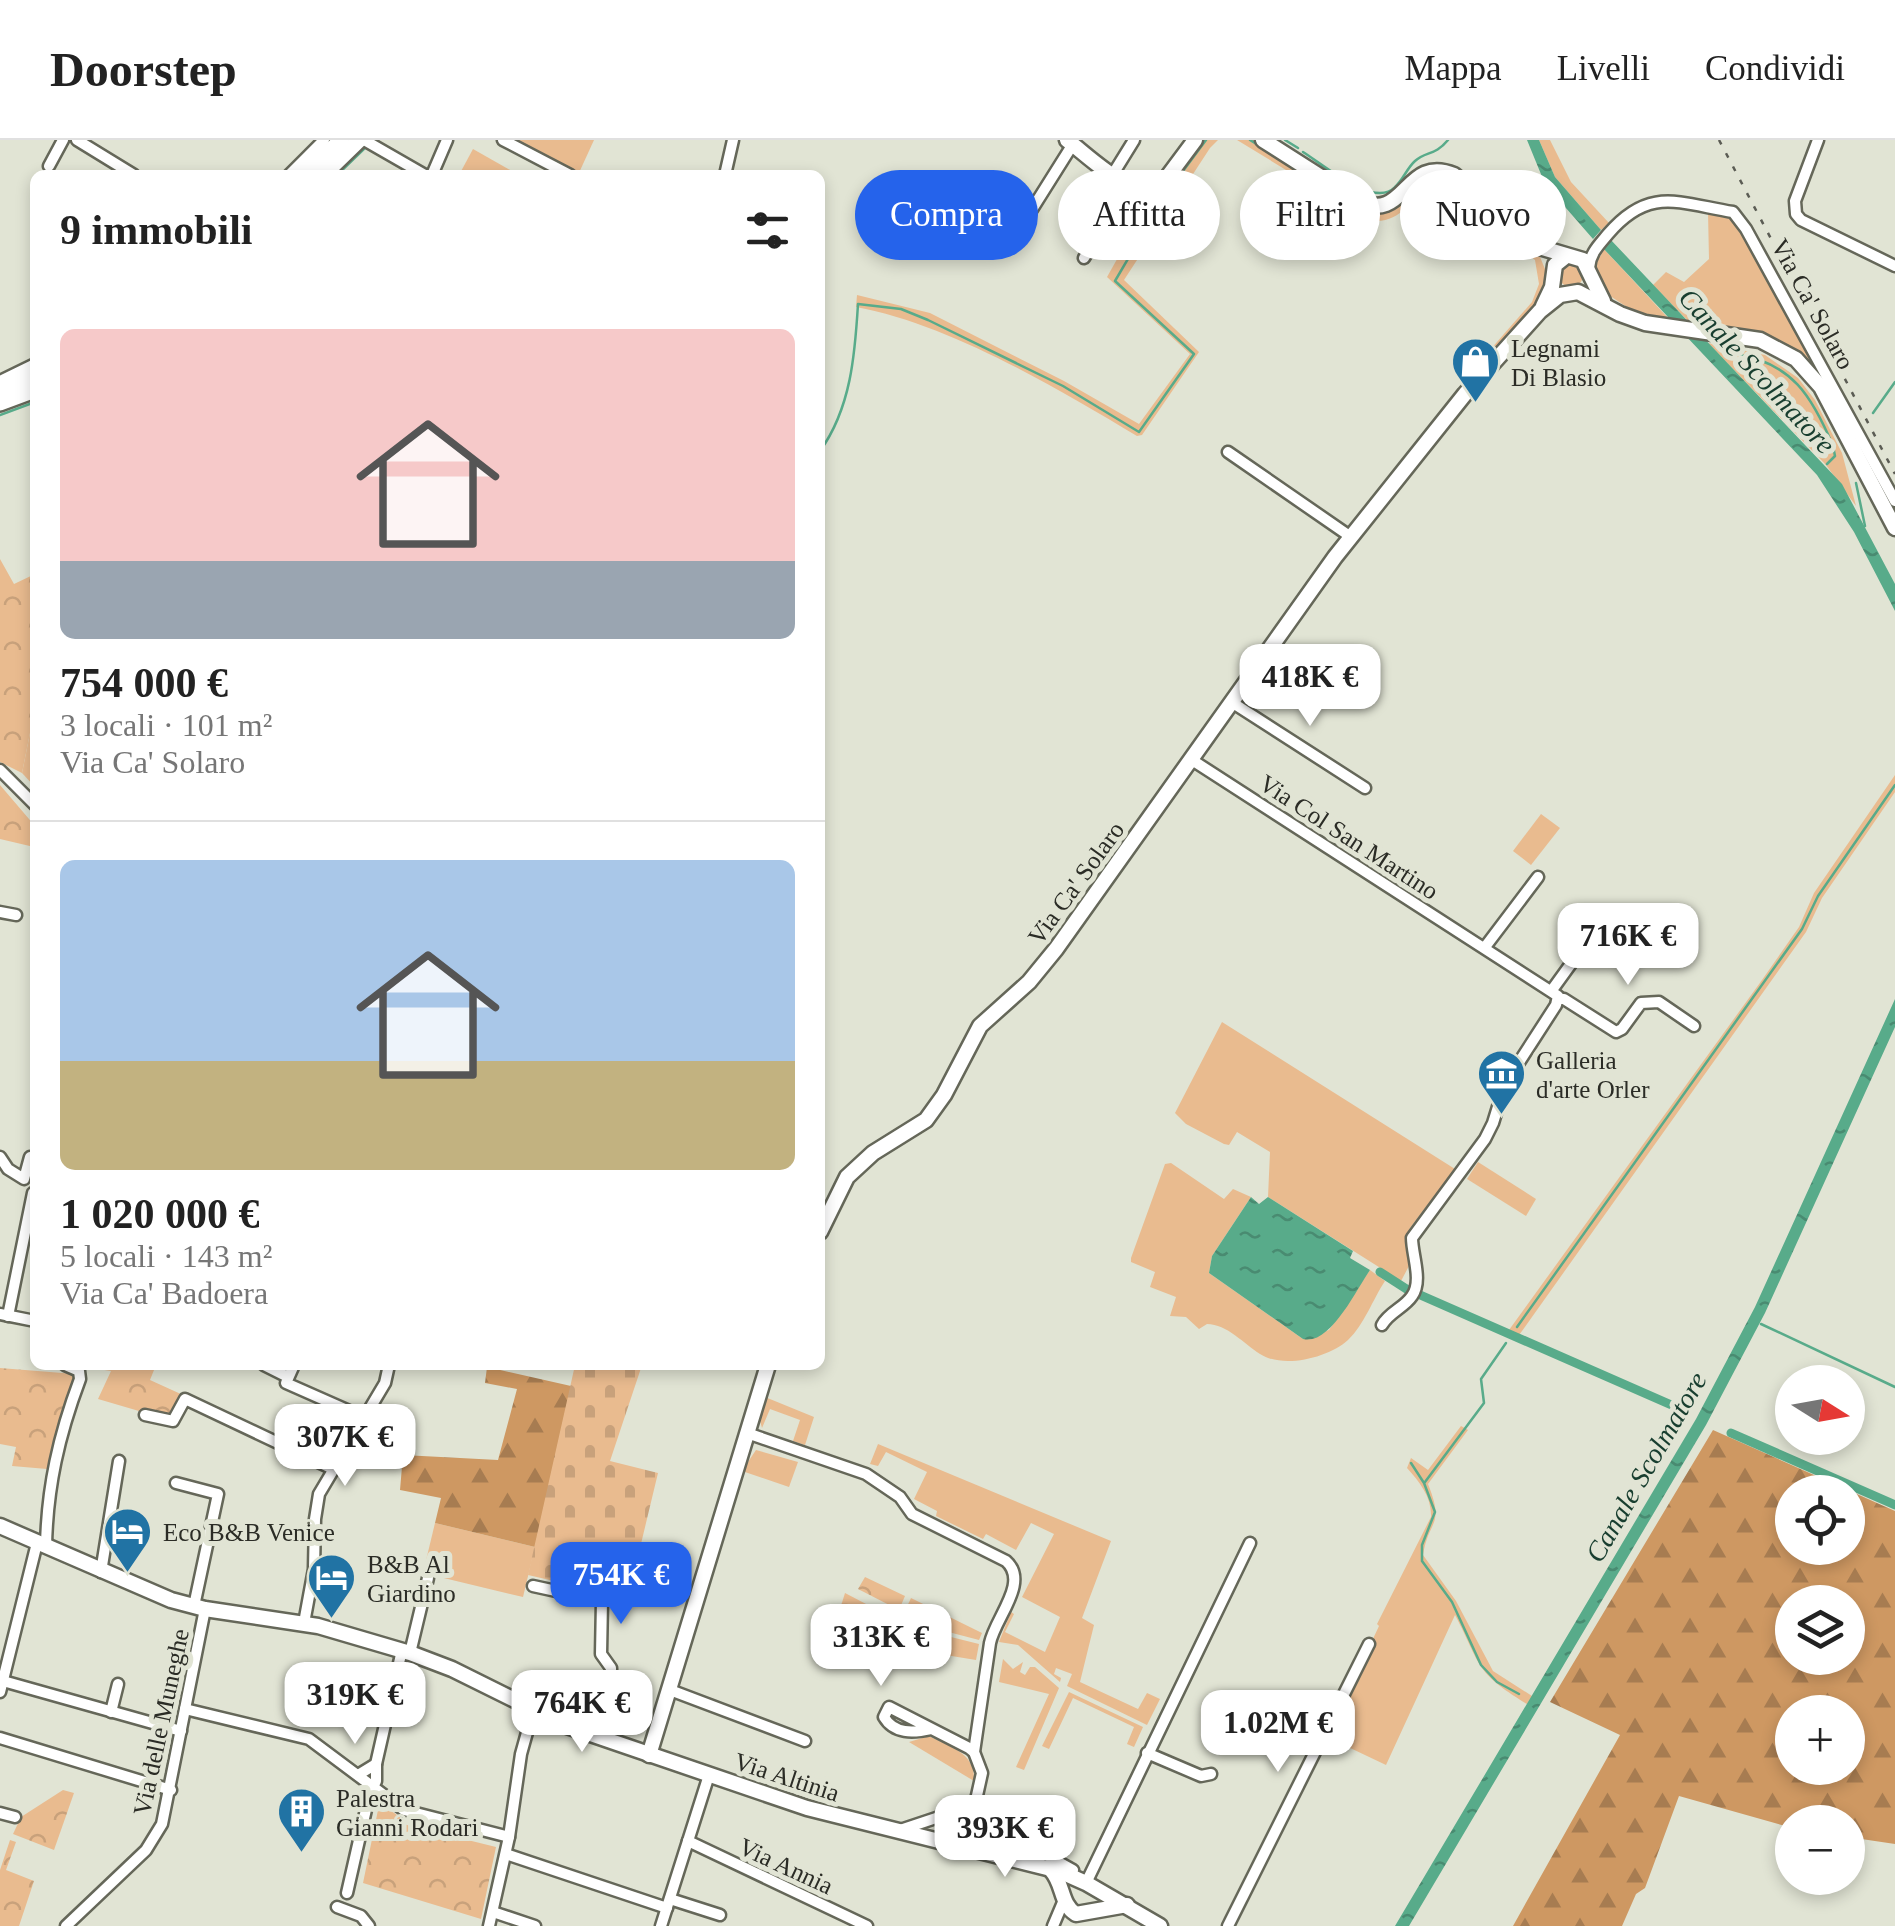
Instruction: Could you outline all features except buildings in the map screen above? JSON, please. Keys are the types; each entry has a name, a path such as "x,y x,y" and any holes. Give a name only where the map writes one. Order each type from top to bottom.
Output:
{"main road":[{"path":"311,170 341,140"},
{"path":"330,170 366,142"},
{"path":"0,390 30,379"},
{"path":"0,403 30,392"}],"street":[{"path":"49,166 63,140"},
{"path":"77,140 126,170"},
{"path":"295,170 324,140"},
{"path":"431,170 447,140"},
{"path":"503,140 560,170"},
{"path":"726,170 733,140"},
{"path":"1115,170 1134,140"},
{"path":"1172,170 1195,140"},
{"path":"1264,140 1357,200 1372,206 1392,203 1400,195"},
{"name":"Via Ca' Solaro","path":"1818,140 1795,201 1796,214 1895,266"},
{"path":"366,142 419,170"},
{"path":"1038,198 1070,142 1107,170"},
{"path":"111,170 115,163"},
{"name":"Via Ca' Solaro","path":"1540,311 1571,292 1590,273 1591,255 1598,244 1634,208 1651,202 1733,212 1756,246 1895,500"},
{"name":"Via Ca' Solaro","path":"825,1221 854,1168 932,1113 980,1026 1046,962 1350,537 1465,394 1540,311 1549,296 1553,275 1568,256 1598,244"},
{"path":"1568,256 1583,260 1606,304"},
{"path":"1546,260 1553,275"},
{"name":"Via Ca' Solaro","path":"1553,275 1571,292 1606,304 1632,320 1769,344 1805,367 1821,387 1895,528"},
{"path":"0,381 30,366"},
{"path":"1228,452 1350,537"},
{"path":"1233,702 1365,788"},
{"name":"Via Col San Martino","path":"1192,760 1616,1032 1640,1004 1652,1002 1659,1002 1694,1026"},
{"path":"0,770 30,799"},
{"path":"1485,947 1538,877"},
{"path":"0,912 16,915"},
{"path":"1382,1325 1386,1317 1412,1298 1416,1288 1412,1238 1485,1139 1504,1084 1594,932"},
{"path":"0,1157 8,1169 24,1179 30,1157"},
{"path":"30,1206 4,1315 30,1320"},
{"path":"77,1370 80,1380 56,1449 42,1545 2,1686 181,1731"},
{"path":"274,1370 288,1377"},
{"path":"292,1370 286,1383 362,1418"},
{"path":"304,1624 314,1569 317,1502 385,1383 388,1370"},
{"path":"649,1755 766,1370"},
{"path":"145,1415 173,1421 185,1399 333,1469"},
{"path":"747,1433 866,1474 900,1497 912,1514 1014,1568 1016,1582 992,1632 974,1752 982,1774 972,1849"},
{"path":"101,1572 120,1461"},
{"name":"Via delle Muneghe","path":"66,1926 152,1842 166,1814 218,1494 176,1482"},
{"name":"Via Altinia","path":"0,1526 101,1572 200,1608 304,1624 406,1651 598,1738 823,1812 1048,1865 1082,1880 1160,1926"},
{"path":"1054,1926 1070,1885 1082,1880 1160,1736 1250,1543"},
{"path":"347,1893 378,1771 376,1764 428,1578"},
{"path":"533,1586 602,1601 601,1654 611,1668 612,1681 598,1738"},
{"path":"1228,1926 1368,1644"},
{"path":"111,1712 118,1684"},
{"path":"670,1690 805,1740"},
{"path":"184,1708 309,1738 404,1810 510,1836"},
{"path":"489,1926 510,1836 520,1754 532,1711"},
{"path":"931,1729 974,1752"},
{"path":"0,1738 171,1790"},
{"path":"1148,1752 1201,1776 1211,1774"},
{"path":"358,1776 376,1764"},
{"path":"661,1926 709,1775"},
{"path":"0,1813 16,1816"},
{"path":"896,1831 948,1814 999,1829 1048,1865 1068,1909 1076,1914"},
{"name":"Via Annia","path":"688,1842 867,1926"},
{"path":"506,1854 720,1915"},
{"path":"1082,1880 1097,1897 1093,1909"},
{"path":"1054,1926 1093,1909 1127,1905"},
{"path":"337,1907 362,1916 369,1926"},
{"path":"492,1912 535,1926"}],"green space":[{"path":"510,140 594,140 580,170 568,170"},
{"path":"1201,140 1218,140 1196,170 1178,170"},
{"path":"1237,140 1255,140 1301,170 1286,170"},
{"path":"1539,140 1550,140 1565,170 1552,170"},
{"path":"473,149 510,170 462,170"},
{"path":"1566,172 1609,223 1601,230 1566,190"},
{"path":"1400,204 1400,212 1380,221 1380,213"},
{"path":"1708,212 1731,217 1742,230 1829,387 1807,360 1787,345 1743,330 1689,322 1653,285 1666,272 1684,282 1709,259"},
{"path":"1602,247 1669,319 1633,311 1601,290 1596,257 1601,256"},
{"path":"1117,260 1137,260 1124,280 1199,352 1142,435 1137,436 1037,378 964,342 891,315 856,307 857,295 930,313 1139,424 1190,354 1107,277"},
{"path":"1535,260 1541,260 1547,274 1546,290 1467,386 1462,382 1532,302 1539,284"},
{"path":"1571,263 1583,275 1571,287 1559,275"},
{"path":"1708,343 1765,355 1798,378 1815,400 1842,453 1856,506 1826,465"},
{"path":"0,559 14,584 30,576 30,733 22,773 0,762"},
{"path":"30,733 30,782 22,773"},
{"path":"1895,775 1895,792 1822,898 1806,932 1522,1331 1519,1335 1509,1330 1799,927 1814,893"},
{"path":"0,785 30,820 30,846 0,839"},
{"path":"1541,814 1560,828 1531,865 1513,851"},
{"path":"1222,1022 1455,1169 1410,1228 1405,1240 1410,1264 1401,1281 1268,1197 1270,1152 1237,1132 1229,1145 1224,1144 1186,1124 1175,1113"},
{"path":"1478,1162 1536,1199 1526,1216 1467,1179"},
{"path":"1171,1163 1224,1199 1233,1189 1251,1197 1212,1256 1209,1273 1303,1339 1329,1330 1370,1270 1385,1281 1354,1334 1329,1352 1281,1361 1260,1354 1221,1327 1207,1324 1199,1329 1186,1317 1170,1316 1176,1297 1150,1287 1155,1272 1131,1262 1131,1258 1165,1164"},
{"path":"0,1368 75,1374 47,1469 12,1466 16,1447 0,1444"},
{"path":"104,1370 154,1370 150,1380 183,1395 173,1421 98,1399 111,1371"},
{"path":"487,1370 500,1370 571,1386 535,1547 435,1523 441,1498 400,1490 403,1455 498,1460 517,1389 485,1383"},
{"path":"574,1370 640,1370 610,1461 658,1473 628,1598 528,1575"},
{"path":"765,1397 814,1417 805,1445 793,1441 800,1420 770,1409 762,1428 759,1417"},
{"path":"1461,1426 1468,1430 1428,1484 1435,1516 1423,1555 1456,1601 1493,1671 1532,1696 1527,1704 1488,1675 1455,1615 1386,1765 1327,1737 1377,1624 1431,1517 1430,1503 1407,1468 1411,1458 1428,1470"},
{"path":"1713,1430 1814,1475 1775,1475 1775,1565 1865,1565 1865,1498 1895,1511 1895,1844 1865,1840 1865,1805 1775,1805 1775,1823 1679,1796 1645,1888 1636,1894 1622,1926 1513,1926 1620,1735 1550,1702"},
{"path":"878,1444 1111,1541 1082,1618 1094,1625 1080,1682 1138,1709 1147,1693 1160,1699 1147,1725 1067,1686 1072,1674 1056,1668 1054,1674 1061,1678 1060,1682 1018,1645 999,1642 1011,1612 1014,1614 1005,1632 1045,1652 1060,1617 1022,1597 1054,1534 1031,1523 1016,1550 936,1516 937,1511 914,1499 927,1472 886,1452 878,1466 870,1464"},
{"path":"756,1450 798,1462 789,1487 742,1471"},
{"path":"435,1523 535,1547 523,1597 423,1573"},
{"path":"865,1577 905,1596 899,1610 858,1589"},
{"path":"845,1593 912,1628 909,1645 833,1631"},
{"path":"911,1598 982,1633 979,1640 937,1629 904,1613"},
{"path":"919,1625 979,1644 976,1660 915,1650"},
{"path":"1003,1659 1013,1669 1023,1662 1020,1672 1025,1675 1030,1667 1035,1667 1059,1688 1024,1770 1016,1767 1049,1694 999,1682"},
{"path":"1069,1692 1143,1727 1134,1747 1127,1744 1134,1727 1073,1698 1049,1749 1042,1746"},
{"path":"929,1736 966,1757 974,1771 974,1781 909,1742"},
{"path":"63,1790 74,1793 54,1850 13,1834 21,1817"},
{"path":"375,1800 400,1817 399,1823 496,1847 481,1919 363,1883 378,1810 373,1808"},
{"path":"10,1840 16,1842 6,1870 34,1881 19,1926 0,1926 0,1870"}],"water":[{"path":"1527,140 1539,140 1552,170 1539,170"},
{"path":"1566,190 1601,230 1593,239 1566,208"},
{"path":"1610,239 1842,484 1895,584 1895,611 1854,532 1817,475 1602,247"},
{"path":"1895,999 1895,1027 1765,1313 1706,1425 1409,1926 1395,1926 1696,1419 1755,1307"},
{"path":"1251,1197 1259,1204 1268,1197 1353,1251 1350,1258 1370,1270 1332,1326 1313,1339 1303,1339 1209,1273 1212,1256"}],"waterway":[{"path":"825,442 845,399 858,304 901,309 928,320 1063,386 1139,432 1194,354 1115,281 1166,194 1206,140"},
{"path":"1250,140 1258,145"},
{"path":"1285,140 1298,148"},
{"path":"1303,152 1349,183 1375,193 1386,192 1398,184 1415,161 1448,140"},
{"path":"342,170 368,145"},
{"name":"Canale Scolmatore","path":"1736,354 1772,365 1808,397 1833,446 1835,456 1827,464"},
{"path":"1873,413 1895,382"},
{"path":"0,415 30,404"},
{"path":"1856,483 1865,526"},
{"path":"1517,1327 1802,929 1818,896 1895,785"},
{"path":"1380,1272 1408,1290"},
{"name":"Canale Scolmatore","path":"1418,1294 1676,1407"},
{"path":"1761,1324 1895,1387"},
{"path":"1425,1482 1484,1403 1481,1379 1506,1343"},
{"path":"1731,1433 1895,1505"},
{"path":"1411,1463 1435,1512 1422,1545 1422,1561 1452,1602 1481,1665 1497,1682 1519,1694"}],"railway":[{"path":"1719,140 1895,474"}],"place":[{"name":"Legnami Di Blasio","path":"1476,404"},
{"name":"Galleria d'arte Orler","path":"1501,1116"},
{"name":"Eco B&B Venice","path":"128,1574"},
{"name":"B&B Al Giardino","path":"332,1620"},
{"name":"Palestra Gianni Rodari","path":"301,1854"}]}
